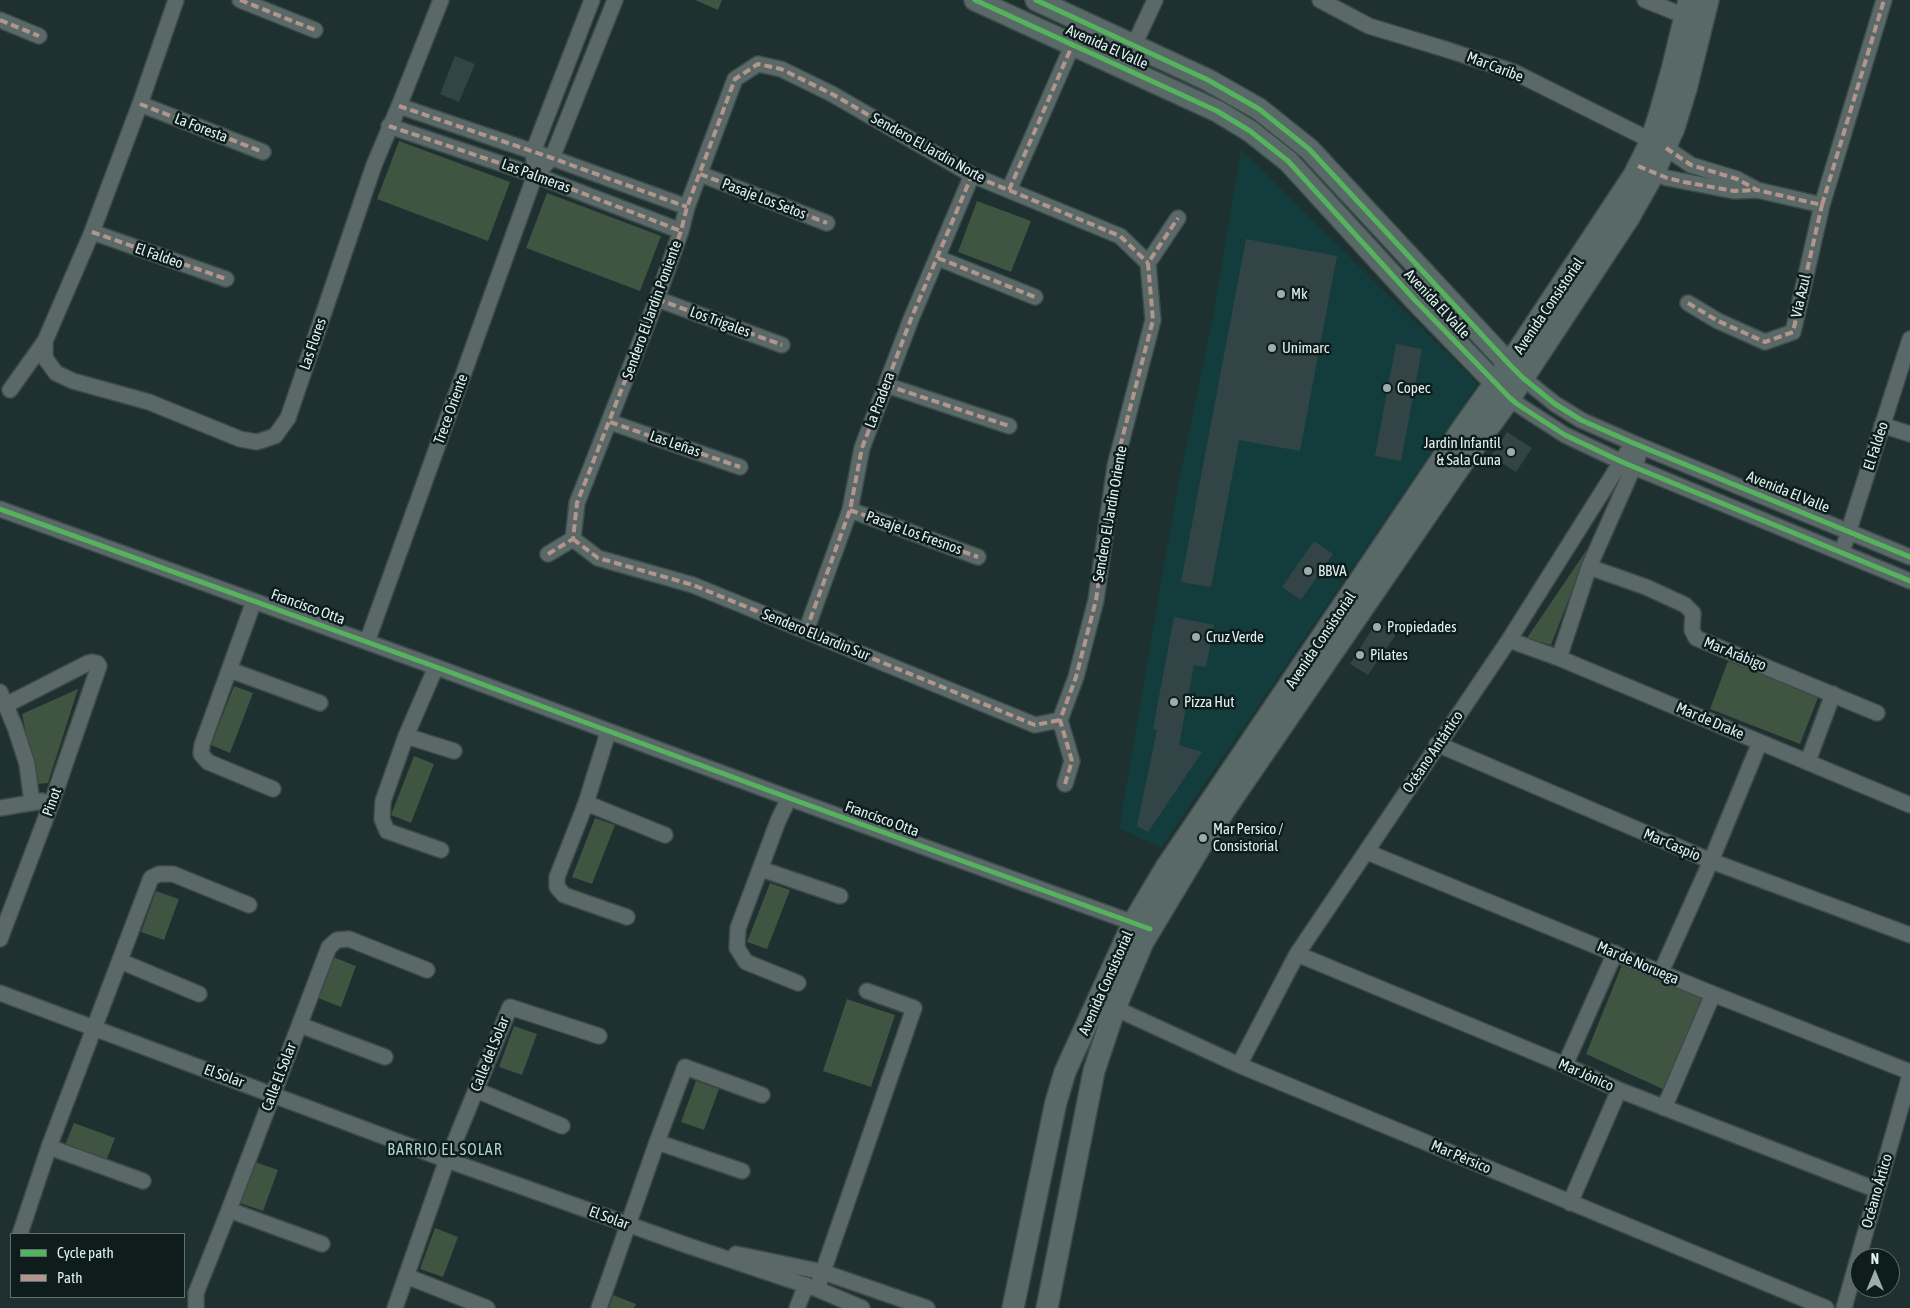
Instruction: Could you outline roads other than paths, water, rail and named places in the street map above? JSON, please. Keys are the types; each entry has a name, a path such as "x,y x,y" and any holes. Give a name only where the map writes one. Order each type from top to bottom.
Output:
{"main road":[{"name":"Avenida El Valle","path":"975,0 1218,112 1250,131 1288,161 1415,300 1503,391"},
{"name":"Avenida El Valle","path":"1036,0 1208,80 1259,109 1309,149 1516,371"},
{"name":"Avenida Consistorial","path":"1013,1308 1056,1102 1065,1072 1107,1004 1165,869 1464,426 1503,391 1628,219 1646,170 1686,88 1692,13 1708,0"},
{"path":"1218,112 1228,92"},
{"name":"Avenida Consistorial","path":"1048,1300 1087,1101 1101,1047 1107,1004"},
{"path":"1019,1279 1024,1275 1037,1274 1047,1282 1048,1300"}],"street":[{"path":"10,390 45,341 92,232 140,104 176,0"},
{"path":"240,0 315,30"},
{"name":"Las Flores","path":"45,341 45,358 56,373 73,381 150,402 240,440 257,442 275,436 288,418 374,165 441,0"},
{"name":"Trece Oriente","path":"367,642 535,175 533,152 592,0"},
{"name":"Trece Oriente","path":"535,175 552,158 615,0"},
{"path":"1123,68 1155,0"},
{"name":"Mar Caribe","path":"1320,0 1369,26 1514,72 1658,145"},
{"path":"1645,0 1692,13"},
{"name":"Vía Azul","path":"1688,303 1718,321 1765,342 1793,332 1822,206 1884,0"},
{"path":"0,20 38,36"},
{"path":"1009,190 1072,46"},
{"name":"Sendero El Jardin Norte","path":"758,64 781,68 832,94 972,175 1120,236 1148,263"},
{"name":"Sendero El Jardin Poniente","path":"573,539 577,503 657,299 681,231 687,207 735,78 758,64"},
{"name":"La Foresta","path":"140,104 263,152"},
{"name":"Las Palmeras","path":"399,106 552,158 687,207"},
{"name":"Las Palmeras","path":"389,126 535,175 681,231"},
{"path":"1658,145 1691,165 1736,179 1757,190 1822,206"},
{"path":"1646,170 1667,178 1734,192 1757,190"},
{"name":"Pasaje Los Setos","path":"700,174 827,223"},
{"name":"La Pradera","path":"806,631 850,510 862,448 911,320 972,175"},
{"path":"1148,263 1178,218"},
{"name":"El Faldeo","path":"92,232 226,279"},
{"path":"938,258 1035,297"},
{"name":"Sendero El Jardin Oriente","path":"1060,720 1076,678 1096,600 1115,466 1153,320 1148,263"},
{"name":"Los Trigales","path":"657,299 782,345"},
{"name":"El Faldeo","path":"1842,552 1910,339"},
{"name":"Avenida El Valle","path":"1516,371 1555,404 1575,416 1638,445 1910,557"},
{"path":"886,385 1008,426"},
{"name":"Avenida El Valle","path":"1503,391 1517,404 1565,435 1628,464 1910,581"},
{"name":"Las Leñas","path":"610,422 740,467"},
{"path":"1882,425 1910,434"},
{"name":"Océano Antártico","path":"1239,1065 1297,954 1368,852 1437,744 1628,464 1638,445"},
{"name":"Océano Antártico","path":"1558,658 1589,567 1628,464"},
{"name":"Francisco Otta","path":"0,509 1142,926"},
{"name":"Pasaje Los Fresnos","path":"850,510 978,557"},
{"path":"548,554 573,539"},
{"name":"Sendero El Jardin Sur","path":"573,539 598,558 693,585 1035,725 1060,720"},
{"name":"Mar Arábigo","path":"1589,567 1646,587 1685,605 1693,613 1692,630 1696,638 1877,712"},
{"name":"Francisco Otta","path":"254,601 202,745 201,754 208,762 273,789"},
{"name":"Mar de Drake","path":"1509,640 1558,658 1910,805"},
{"name":"Pinot","path":"0,940 53,799 98,670 96,663 88,663 3,698 27,764 32,803"},
{"path":"436,667 406,736 383,802 382,819 387,831 441,850"},
{"path":"230,670 320,703"},
{"path":"1808,761 1833,694"},
{"path":"1060,720 1072,761 1065,784"},
{"path":"606,731 606,739 586,803 557,877 557,887 564,895 627,917"},
{"path":"406,736 454,752"},
{"path":"1661,972 1760,742"},
{"name":"Mar Caspio","path":"1437,744 1710,861 1910,936"},
{"path":"789,798 778,821 738,928 737,948 746,962 798,983"},
{"path":"0,808 53,799"},
{"path":"586,803 665,835"},
{"name":"Mar de Noruega","path":"1368,852 1910,1074"},
{"path":"761,869 840,896"},
{"path":"20,1233 49,1147 151,878 159,874 173,874 248,905"},
{"name":"Calle El Solar","path":"196,1308 196,1293 329,946 337,940 349,940 427,970"},
{"path":"1565,1065 1615,953"},
{"name":"Mar Jónico","path":"1297,954 1565,1065 1618,1090 1877,1190"},
{"path":"120,961 199,994"},
{"path":"797,1308 823,1272 914,1008 867,991"},
{"name":"El Solar","path":"0,993 447,1160 686,1245 812,1287 862,1308"},
{"path":"1664,1108 1713,994"},
{"name":"Mar Pérsico","path":"1107,1004 1239,1065 1826,1308"},
{"name":"Calle del Solar","path":"447,1160 510,1007 599,1036"},
{"path":"300,1025 385,1057"},
{"path":"599,1308 685,1067 762,1095"},
{"name":"Océano Ártico","path":"1844,1308 1910,1074"},
{"path":"476,1090 562,1126"},
{"path":"1570,1203 1618,1090"},
{"path":"657,1142 742,1171"},
{"path":"49,1147 143,1181"},
{"path":"395,1308 447,1160"},
{"path":"229,1210 322,1244"},
{"name":"El Solar","path":"686,1245 798,1265 927,1308"},
{"path":"406,1276 487,1308"}],"place":[{"name":"Mk","path":"1281,294"},
{"name":"Unimarc","path":"1272,348"},
{"name":"Copec","path":"1387,388"},
{"name":"Jardin Infantil & Sala Cuna","path":"1511,452"},
{"name":"BBVA","path":"1308,571"},
{"name":"Propiedades","path":"1377,627"},
{"name":"Cruz Verde","path":"1196,637"},
{"name":"Pilates","path":"1360,655"},
{"name":"Pizza Hut","path":"1174,702"},
{"name":"Mar Persico / Consistorial","path":"1203,838"}],"district":[{"name":"BARRIO EL SOLAR","path":"445,1150"}]}
